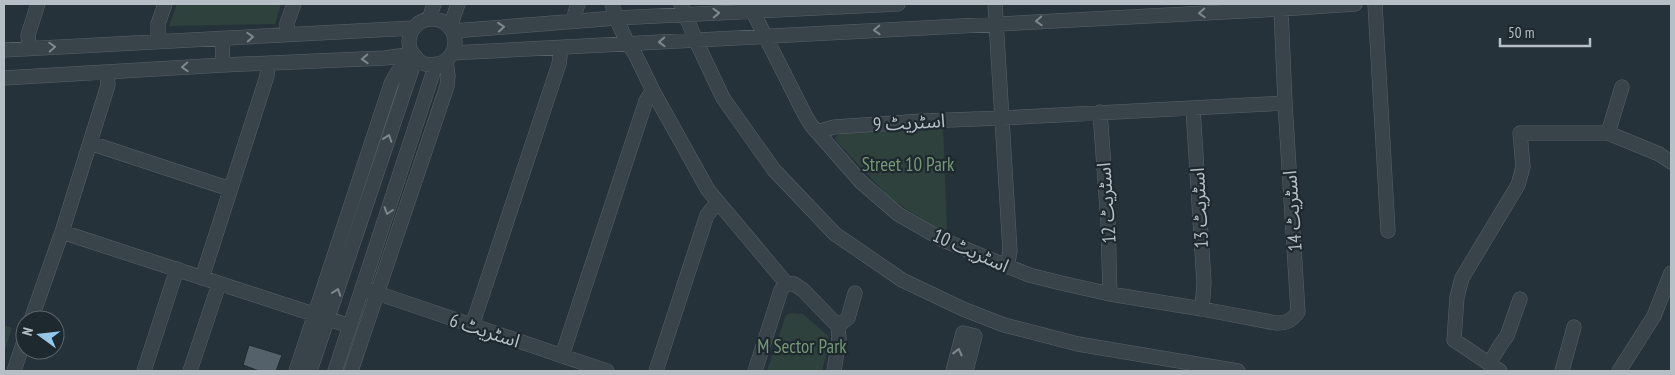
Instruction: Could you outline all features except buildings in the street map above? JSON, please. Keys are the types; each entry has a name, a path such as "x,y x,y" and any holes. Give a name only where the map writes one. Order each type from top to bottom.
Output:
{"street":[{"path":"29,48 28,35 38,4"},
{"path":"158,42 158,24 165,4"},
{"path":"287,35 287,23 294,4"},
{"path":"429,19 434,4"},
{"path":"451,29 458,4"},
{"path":"577,21 575,13 578,4"},
{"path":"612,4 628,44 691,162 717,203 786,283 794,284 803,290 838,326 839,338 834,371"},
{"path":"451,29 616,18 684,9 898,4"},
{"path":"995,4 1010,252 1007,267"},
{"path":"335,371 444,59 455,42 451,29 441,20 429,19 420,22 413,28 409,44 414,56 423,63 444,59 561,48 1355,4"},
{"path":"1375,4 1388,231"},
{"name":"اسٹریٹ 10","path":"750,8 805,115 817,132 861,182 898,214 943,240 1029,275 1110,294 1276,323 1287,323 1294,318"},
{"path":"684,9 696,41 723,98 774,170 835,234 902,280 963,309 1004,325 1078,344 1238,371"},
{"name":"اسٹریٹ 14","path":"1281,9 1285,104 1298,302 1298,312 1294,318"},
{"path":"4,50 413,28"},
{"path":"222,38 223,65"},
{"path":"472,326 560,64 561,48"},
{"path":"4,78 414,56"},
{"path":"296,371 396,73 402,65 414,56"},
{"path":"310,371 414,56"},
{"path":"351,371 447,86 448,76 444,59"},
{"path":"202,278 267,76 268,64"},
{"path":"35,310 62,232 108,85 107,72"},
{"path":"1608,133 1622,87"},
{"path":"562,356 646,101 654,93"},
{"name":"اسٹریٹ 9","path":"817,132 834,127 924,121 1285,104"},
{"name":"اسٹریٹ 13","path":"1193,108 1204,283 1202,309"},
{"name":"اسٹریٹ 12","path":"1100,112 1108,223 1110,294"},
{"path":"1520,298 1507,336 1500,344 1494,368 1454,340 1457,297 1462,278 1518,185 1523,167 1520,133 1608,133 1659,154 1671,162"},
{"path":"90,143 230,189"},
{"path":"656,371 707,215 717,203"},
{"path":"62,232 350,326"},
{"path":"144,371 177,269"},
{"path":"1619,371 1654,316 1671,273"},
{"path":"755,371 781,290 786,283"},
{"path":"190,371 218,284"},
{"name":"اسٹریٹ 6","path":"363,288 607,371"},
{"path":"838,326 848,318 855,293"},
{"path":"1562,371 1574,327"},
{"path":"954,371 969,334 966,371"}],"green space":[{"path":"177,4 281,4 275,24 169,26"},
{"name":"Street 10 Park","path":"943,127 947,229 941,231 891,199 835,138 839,134 848,132"},
{"name":"M Sector Park","path":"791,313 803,314 828,336 828,349 822,371 767,371 786,315"},
{"path":"4,325 12,328 4,353"}]}
